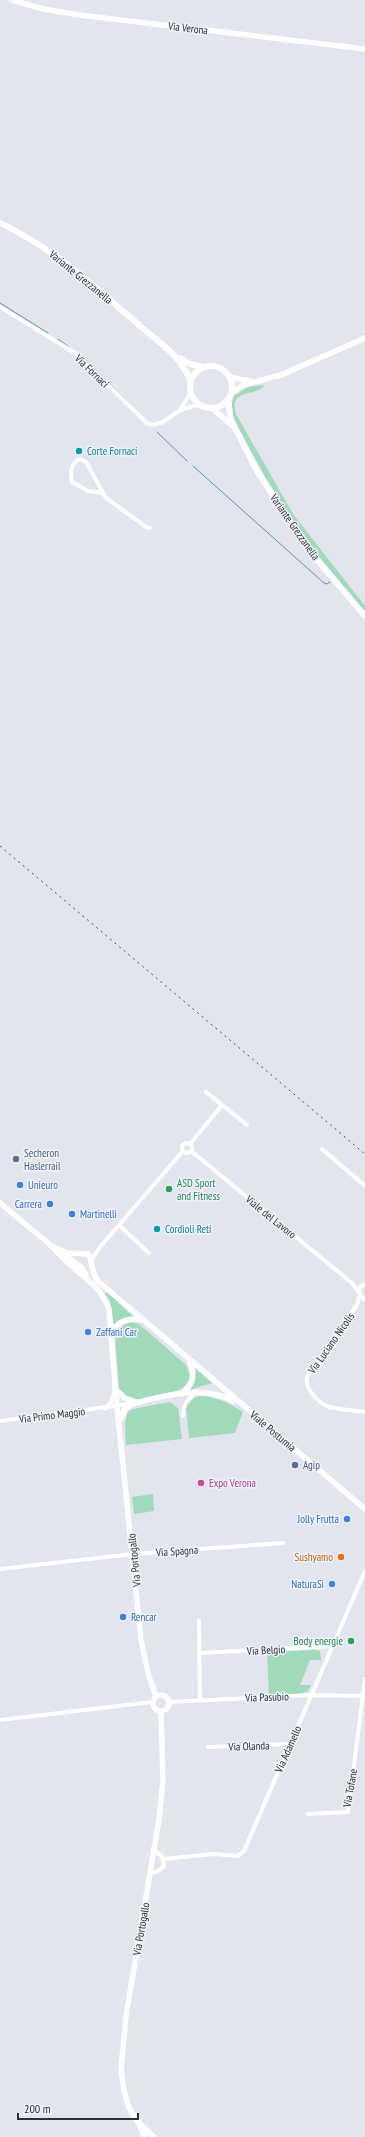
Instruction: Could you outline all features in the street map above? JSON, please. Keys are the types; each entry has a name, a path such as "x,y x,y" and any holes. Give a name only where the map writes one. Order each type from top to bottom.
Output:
{"main road":[{"name":"Via Verona","path":"12,0 44,9 79,15 365,50"},
{"name":"Variante Grezzanella","path":"0,223 26,236 59,257 89,280 175,355 190,364 220,368 230,377"},
{"path":"231,393 243,385 281,375 365,338"},
{"name":"Variante Grezzanella","path":"175,355 186,370 191,383 191,392"},
{"path":"191,383 194,374 204,367"},
{"path":"211,408 222,405 228,400 231,393 232,384 230,377 254,382"},
{"path":"191,392 200,405"},
{"name":"Variante Grezzanella","path":"228,400 231,420 235,430 257,471 308,549 365,616"},
{"name":"Variante Grezzanella","path":"200,405 211,408 227,420 235,430"},
{"path":"0,1203 52,1246 82,1268 88,1279"},
{"path":"52,1246 67,1253 83,1253"},
{"path":"52,1246 57,1254 88,1279 106,1300 111,1320 115,1388 125,1398 134,1403 125,1409 118,1422"},
{"path":"76,1264 76,1259 83,1253"},
{"name":"Viale Postumia","path":"83,1253 91,1262 92,1274 99,1282 365,1509"},
{"path":"82,1268 86,1268 91,1262"},
{"path":"112,1335 116,1326 124,1321 132,1319 144,1321"},
{"path":"182,1394 190,1386 193,1380 193,1372 189,1360"},
{"name":"Via Portogallo","path":"115,1388 141,1640 149,1677 156,1696"},
{"path":"182,1394 198,1392 221,1394 247,1409"},
{"name":"Via Primo Maggio","path":"134,1403 182,1394"},
{"name":"Viale Postumia","path":"357,1501 365,1504"},
{"path":"163,1694 167,1697 169,1702 166,1709 161,1711 154,1708 152,1702 156,1696 163,1694"},
{"name":"Via Portogallo","path":"154,2137 138,2122 129,2108 124,2091 121,2069 121,2048 155,1851 163,1781 161,1711"},
{"path":"138,2122 145,2137"}],"street":[{"name":"Via Fornaci","path":"0,307 75,353 147,423 152,425 159,424 180,411 200,405"},
{"name":"Via Fornaci","path":"180,411 191,392"},
{"path":"102,494 94,474 86,462 80,459 76,461 72,467 72,482 88,491 102,494 146,527 150,528"},
{"path":"206,1092 247,1125"},
{"path":"183,1151 187,1152 190,1150 190,1144 222,1105"},
{"path":"91,1262 100,1246 120,1225 183,1151 183,1144 190,1144"},
{"path":"322,1149 365,1186"},
{"name":"Viale del Lavoro","path":"190,1150 352,1283 359,1295 365,1301"},
{"path":"120,1225 149,1253"},
{"path":"83,1253 100,1246"},
{"path":"352,1283 365,1284"},
{"name":"Via Luciano Nicolis","path":"365,1284 360,1287 357,1305 308,1375 305,1382 307,1389 327,1406 365,1412"},
{"name":"Via Luciano Nicolis","path":"357,1305 365,1301"},
{"path":"115,1388 113,1399 105,1409 115,1414 118,1422"},
{"path":"183,1416 184,1406 187,1400 198,1392"},
{"name":"Via Primo Maggio","path":"0,1421 105,1409 134,1403"},
{"name":"Via Spagna","path":"0,1569 133,1554 283,1543"},
{"name":"Via Adamello","path":"164,1859 213,1854 238,1856 244,1851 365,1571"},
{"path":"199,1621 200,1700"},
{"name":"Via Belgio","path":"200,1654 332,1646"},
{"name":"Via Tofane","path":"308,1814 348,1812 364,1696 365,1678"},
{"name":"Via Pasubio","path":"169,1702 312,1695 364,1696"},
{"path":"0,1720 152,1702"},
{"name":"Via Olanda","path":"208,1747 290,1744"},
{"path":"151,1873 160,1870 164,1866 164,1859 155,1851"}],"green space":[{"path":"264,386 260,389 244,394 236,400 236,414 293,514 365,606 365,613 326,566 299,530 273,491 238,427 230,409 234,396 248,387"},
{"path":"107,1292 134,1317 114,1326 110,1301 105,1294"},
{"path":"130,1322 139,1324 186,1365 190,1376 187,1383 182,1388 167,1394 135,1400 129,1399 119,1389 115,1335 118,1328"},
{"path":"195,1368 212,1383 189,1390"},
{"path":"201,1396 223,1401 243,1412 235,1433 189,1438 186,1406 195,1397"},
{"path":"170,1402 178,1408 182,1439 126,1445 125,1423 128,1412 133,1409"},
{"path":"153,1494 154,1511 134,1514 132,1497"},
{"path":"320,1651 321,1660 310,1660 300,1685 311,1685 308,1691 299,1694 269,1695 267,1652"}],"waterway":[{"path":"0,303 48,333"},
{"path":"58,339 69,347"},
{"path":"80,355 136,410"},
{"path":"157,432 187,461"},
{"path":"193,466 324,583 327,584 330,582"}],"railway":[{"path":"0,846 365,1154"}],"place":[{"name":"Corte Fornaci","path":"79,451"},
{"name":"Secheron Haslerrail","path":"16,1159"},
{"name":"Unieuro","path":"20,1185"},
{"name":"ASD Sport and Fitness","path":"169,1189"},
{"name":"Carrera","path":"50,1204"},
{"name":"Martinelli","path":"72,1214"},
{"name":"Cordioli Reti","path":"157,1229"},
{"name":"Zaffani Car","path":"88,1332"},
{"name":"Agip","path":"295,1465"},
{"name":"Expo Verona","path":"201,1483"},
{"name":"Jolly Frutta","path":"347,1519"},
{"name":"Sushyamo","path":"341,1557"},
{"name":"NaturaSì","path":"332,1584"},
{"name":"Rencar","path":"123,1617"},
{"name":"Body energie","path":"351,1641"}]}
